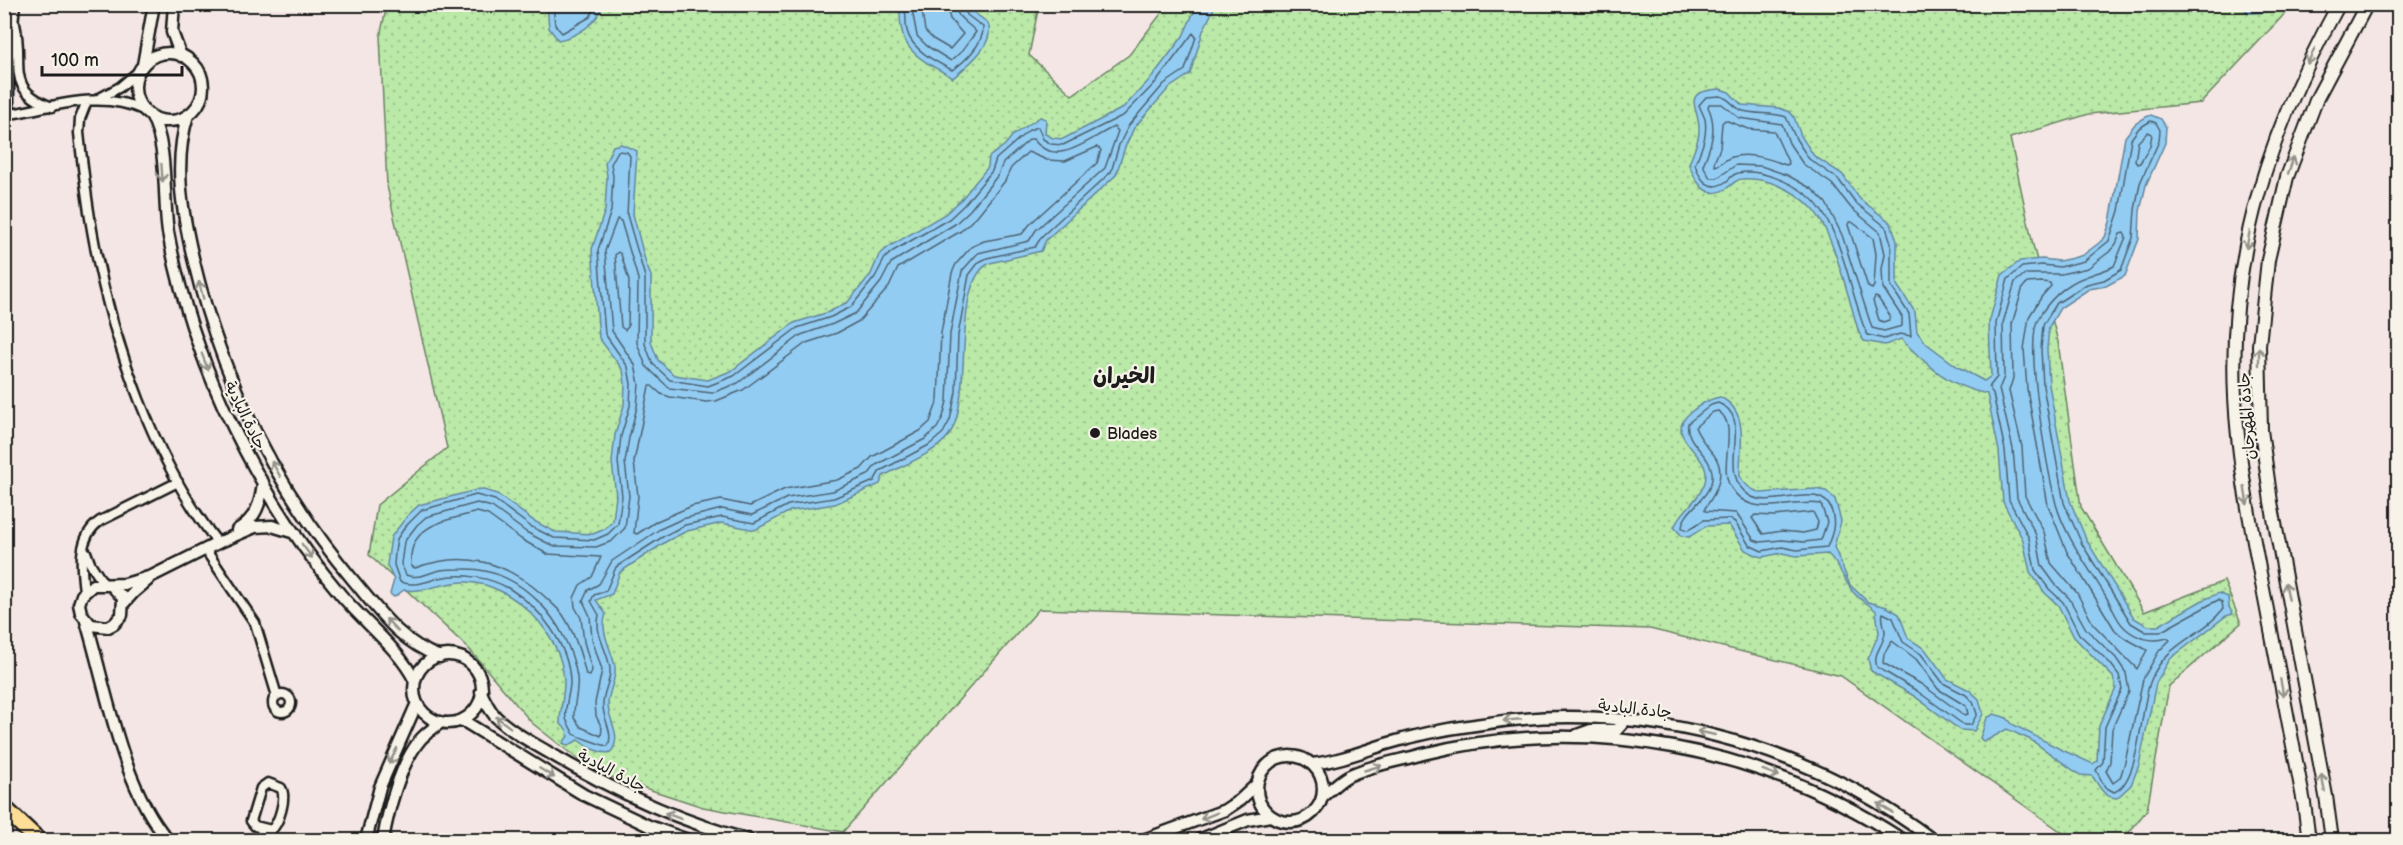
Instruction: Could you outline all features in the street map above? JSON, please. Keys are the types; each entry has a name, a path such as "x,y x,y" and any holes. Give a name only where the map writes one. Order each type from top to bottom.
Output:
{"highway":[{"path":"4,808 38,840"}],"main road":[{"name":"جادة المهرجان","path":"2309,840 2302,791 2246,499 2238,440 2235,350 2244,261 2264,174 2295,89 2339,4"},
{"name":"جادة المهرجان","path":"2332,840 2326,796 2271,502 2261,430 2259,345 2268,260 2287,177 2317,98 2367,4"}],"street":[{"path":"15,4 7,115 98,99 121,102 166,121 174,121 188,115 199,103 203,88 202,79 194,65 181,56 165,54 149,59 120,87 98,99"},
{"path":"147,113 135,91 154,4"},
{"path":"174,4 172,32 181,56"},
{"path":"13,19 21,86 31,98 53,107"},
{"path":"87,101 79,122 80,141 94,242 113,318 144,410 178,482 202,524 219,543"},
{"name":"جادة البادية","path":"147,113 159,134 165,208 173,255 194,333 223,406 263,482 294,533 341,596 404,663 415,681"},
{"name":"جادة البادية","path":"188,115 180,147 182,213 214,334 242,405 283,482 339,563 403,636 420,649 440,657"},
{"path":"168,840 139,796 79,604 84,591 83,547 88,532 100,521 178,482"},
{"path":"219,543 248,522 256,513 263,482"},
{"path":"84,591 93,585 128,583 153,576 206,549 261,526 272,526 294,533"},
{"path":"83,547 90,563 107,584 120,592 124,603 122,615 108,627 96,627 86,621"},
{"path":"206,549 255,623 277,696"},
{"path":"124,603 153,576"},
{"path":"97,663 98,642 108,627"},
{"path":"440,657 454,657 467,662 480,678 482,692 477,706 462,720 441,722 424,713 417,702 415,681 427,663 440,657"},
{"name":"جادة البادية","path":"482,692 488,706 500,720 597,781 664,812 749,840"},
{"path":"366,840 380,787 417,702"},
{"name":"جادة البادية","path":"1312,764 1336,760 1388,743 1479,724 1553,718 1625,721 1705,733 1790,760 1870,798 1933,840"},
{"name":"جادة البادية","path":"462,720 584,795 649,826 688,840"},
{"path":"1574,737 1591,730 1617,730 1625,721"},
{"path":"383,840 395,793 412,753 424,736 441,722"},
{"name":"جادة البادية","path":"1323,796 1339,782 1359,772 1436,751 1505,740 1574,737 1664,745 1749,765 1831,798 1903,840"},
{"path":"1143,840 1225,810 1257,784 1266,766 1280,758 1296,756 1312,764 1323,782 1323,796 1317,809 1300,821 1283,822 1270,816 1260,804 1257,784"},
{"path":"268,783 281,788 284,795 274,828 271,830 262,828 253,825 251,821 261,788 268,783"},
{"path":"1198,840 1248,820 1270,816"},
{"path":"260,840 262,828"}],"green space":[{"path":"387,5 1039,5 1029,55 1072,95 1129,55 1168,5 2293,5 2201,103 2089,114 2010,138 2033,245 2058,342 2081,507 2144,612 2224,581 2241,623 2169,686 2147,810 2123,840 2073,840 1841,676 1650,629 1039,609 843,832 703,807 593,771 532,723 469,649 369,555 377,505 447,448 387,186 380,36"}],"water":[{"path":"547,4 602,5 596,18 586,28 572,36 558,40 549,28"},
{"path":"892,5 967,5 988,23 988,39 979,54 953,78 922,60 908,46 901,26 900,13"},
{"path":"1197,5 1215,6 1203,31 1190,74 1169,88 1134,128 1116,175 1046,240 1041,251 990,263 978,274 970,292 966,316 961,395 957,418 943,442 883,476 880,484 835,504 790,511 755,530 722,523 687,531 667,541 620,572 612,594 596,600 606,614 605,634 615,667 608,704 616,740 611,752 590,748 578,740 568,746 563,743 568,736 567,730 560,723 564,682 561,664 555,646 545,630 518,602 485,585 467,582 420,590 404,590 394,597 390,594 394,580 387,565 391,537 419,505 480,489 497,494 534,521 555,532 593,534 605,529 613,521 616,496 612,462 615,435 624,405 625,384 623,370 599,338 592,249 605,210 607,176 605,163 613,146 621,144 637,151 633,214 651,276 651,342 658,360 674,375 708,380 731,371 794,323 829,312 848,302 871,274 879,255 890,246 945,214 960,201 988,167 989,157 1005,145 1013,135 1040,117 1046,119 1045,134 1063,139 1121,109 1152,77 1183,36"},
{"path":"2241,5 2276,5 2260,13 2248,13"},
{"path":"1720,89 1729,92 1742,105 1779,108 1790,112 1801,136 1814,156 1842,174 1860,199 1891,223 1897,241 1897,285 1915,312 1917,332 1927,344 1958,367 1984,381 1991,376 1989,323 2002,275 2020,261 2042,259 2059,261 2073,258 2083,255 2099,243 2105,237 2110,222 2125,137 2135,124 2151,115 2161,119 2166,127 2165,143 2146,185 2140,211 2139,239 2125,276 2106,286 2089,289 2060,308 2049,327 2047,349 2049,385 2070,501 2087,541 2134,618 2148,626 2158,626 2219,593 2228,597 2229,607 2233,614 2226,616 2170,659 2156,683 2139,765 2131,785 2117,798 2108,796 2092,776 2080,775 2031,740 2007,729 1984,742 1980,738 1987,718 1994,714 2007,718 2012,724 2093,764 2097,761 2099,726 2116,688 2113,677 2074,637 2058,605 2045,593 2030,572 2023,540 2003,502 1999,451 1987,394 1961,386 1940,374 1901,339 1885,345 1864,341 1859,333 1840,267 1827,232 1812,208 1789,190 1761,180 1740,179 1720,192 1713,193 1702,188 1698,183 1689,164 1699,132 1695,98 1707,91"},
{"path":"1720,397 1730,404 1740,421 1740,476 1744,482 1751,489 1761,493 1815,489 1826,491 1835,499 1841,521 1834,547 1850,585 1868,602 1887,607 1899,614 1908,638 1925,649 1947,679 1969,690 1979,699 1983,714 1974,731 1960,730 1914,696 1871,671 1868,659 1879,633 1876,611 1853,592 1828,554 1796,556 1782,553 1762,557 1745,550 1729,525 1706,526 1689,537 1682,536 1674,527 1702,490 1706,476 1705,467 1683,437 1681,429 1683,421 1701,404"}],"place":[{"name":"Blades","path":"1095,433"}],"district":[{"name":"الخيران","path":"1124,375"}]}
